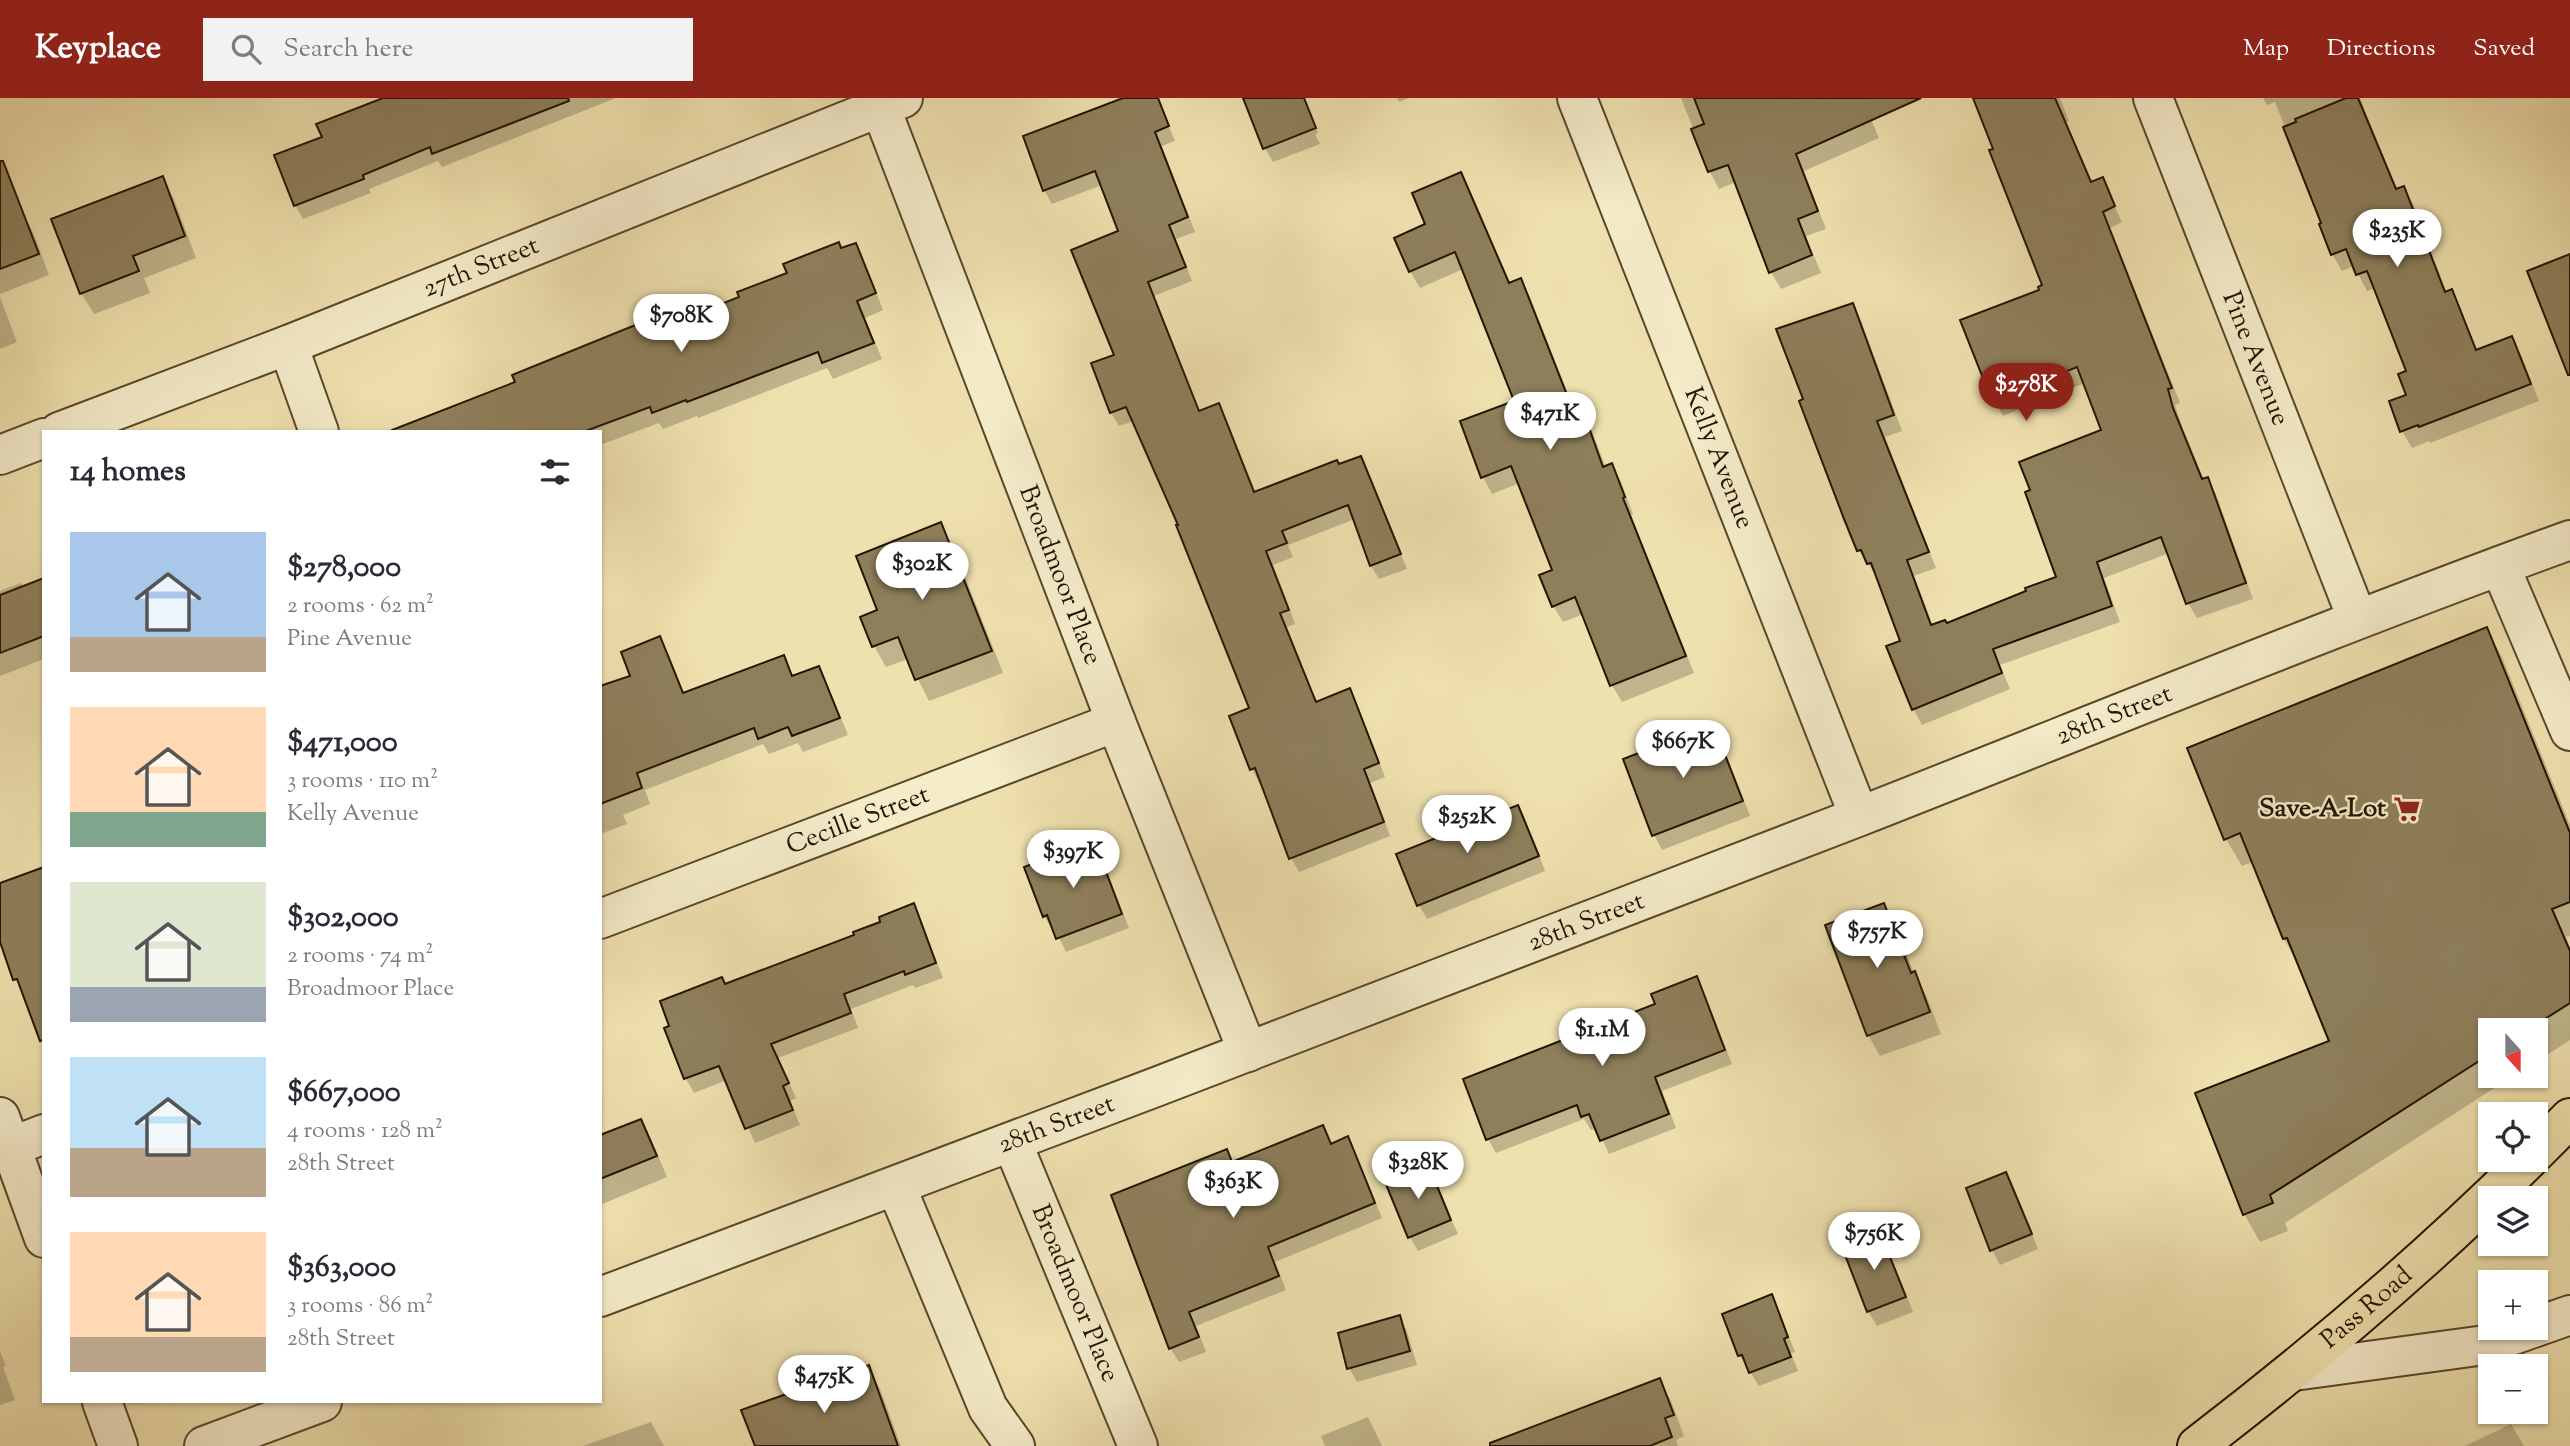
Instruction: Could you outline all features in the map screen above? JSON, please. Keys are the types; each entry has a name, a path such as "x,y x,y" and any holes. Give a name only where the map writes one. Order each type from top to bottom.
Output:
{"main road":[{"path":"2548,1140 2570,1118"},
{"name":"Pass Road","path":"2197,1446 2294,1371 2455,1232 2516,1172"}],"street":[{"name":"Kelly Avenue","path":"1577,98 1859,816"},
{"name":"Pine Avenue","path":"2152,98 2357,618"},
{"name":"27th Street","path":"64,430 288,345 887,101"},
{"name":"Broadmoor Place","path":"887,101 1116,722 1248,1052"},
{"path":"288,345 317,430"},
{"path":"0,455 42,439"},
{"name":"28th Street","path":"602,1296 1248,1052 1859,816 2357,618 2570,540"},
{"path":"2500,566 2563,694 2570,731"},
{"name":"Cecille Street","path":"602,918 1116,722"},
{"path":"18,1133 42,1230"},
{"name":"Broadmoor Place","path":"1012,1142 1138,1446"},
{"path":"896,1186 988,1408 1015,1446"},
{"path":"2548,1323 2570,1315"},
{"path":"2294,1371 2485,1345 2499,1340"},
{"path":"102,1403 118,1446"},
{"path":"204,1446 319,1403"}],"building":[{"path":"383,98 568,98 569,101 432,154 430,147 363,175 364,179 294,206 274,155 322,137 316,124"},
{"path":"1123,98 1158,98 1169,126 1155,132 1188,217 1169,225 1186,267 1148,282 1199,411 1219,403 1254,492 1337,460 1339,464 1361,456 1401,554 1370,566 1348,505 1282,531 1287,543 1266,551 1289,610 1280,613 1316,702 1350,688 1379,763 1364,769 1384,822 1289,859 1255,768 1250,770 1229,716 1249,708 1178,525 1126,407 1110,413 1091,363 1114,355 1071,250 1118,231 1095,171 1043,191 1023,136"},
{"path":"1243,98 1304,98 1316,128 1263,149"},
{"path":"1694,98 1921,98 1796,154 1818,211 1798,219 1812,255 1769,273 1728,165 1708,172 1691,129 1704,124"},
{"path":"1973,98 2055,98 2091,182 2103,177 2115,206 2103,212 2172,388 2168,389 2173,408 2202,479 2208,477 2246,583 2186,604 2161,537 2097,562 2112,606 1993,649 2002,673 1912,710 1886,646 1900,641 1871,563 1867,564 1861,550 1857,551 1844,519 1799,401 1803,399 1776,329 1853,303 1894,415 1877,421 1929,552 1907,560 1931,625 1945,620 1947,623 2056,577 2025,492 2030,490 2019,462 2101,430 2077,367 1992,401 1960,320 2039,290 2038,287 2042,285 1989,150 1993,149"},
{"path":"2346,98 2358,98 2396,189 2404,186 2445,292 2452,289 2476,350 2512,336 2531,384 2400,432 2389,401 2406,395 2398,374 2406,371 2367,271 2356,275 2346,249 2331,255 2283,127 2296,122 2295,119"},
{"path":"0,161 3,161 39,254 0,269"},
{"path":"1461,172 1509,283 1521,278 1569,400 1578,397 1603,467 1612,463 1625,497 1623,498 1686,656 1610,686 1575,597 1552,607 1539,575 1552,570 1511,466 1481,478 1460,421 1514,401 1455,252 1409,272 1394,238 1425,224 1412,193"},
{"path":"163,176 185,236 133,256 139,271 80,294 51,219"},
{"path":"839,242 841,248 856,243 876,293 857,301 874,343 822,363 818,352 687,402 686,400 652,413 650,407 588,430 392,430 515,382 512,375 672,311 676,322 739,297 737,292 787,273 783,264"},
{"path":"2570,254 2570,375 2568,375 2527,271"},
{"path":"941,522 992,651 915,680 898,637 872,647 860,617 877,610 856,556"},
{"path":"42,579 42,637 0,653 0,595"},
{"name":"Save-A-Lot","path":"2487,627 2570,833 2570,902 2552,909 2570,951 2570,1003 2546,1018 2478,1018 2478,1062 2270,1195 2273,1203 2243,1215 2195,1093 2329,1041 2287,938 2283,939 2240,833 2224,840 2187,748"},
{"path":"660,636 683,693 784,655 792,676 819,666 840,718 792,736 788,727 758,739 754,728 637,773 642,788 602,803 602,685 630,676 621,652"},
{"path":"1713,724 1743,801 1652,836 1623,759"},
{"path":"1518,805 1539,856 1417,906 1396,854"},
{"path":"1094,840 1122,914 1056,939 1047,915 1043,917 1024,867"},
{"path":"42,868 42,1040 17,979 13,980 0,942 0,883"},
{"path":"914,903 936,963 905,975 904,971 844,994 851,1013 771,1044 789,1083 783,1086 793,1110 745,1129 719,1066 684,1079 664,1028 669,1026 660,1001 722,977 725,984 854,935 853,932 880,922 879,917"},
{"path":"1884,903 1911,973 1915,971 1930,1012 1867,1036 1825,925"},
{"path":"1697,976 1725,1050 1655,1077 1669,1114 1600,1141 1589,1114 1581,1117 1577,1105 1486,1140 1463,1079 1655,1004 1651,994"},
{"path":"641,1119 657,1156 602,1178 602,1134"},
{"path":"1323,1125 1331,1144 1348,1136 1375,1203 1268,1247 1279,1276 1189,1312 1199,1337 1169,1349 1111,1195 1227,1149 1232,1162"},
{"path":"1428,1164 1451,1220 1408,1238 1385,1182"},
{"path":"2006,1172 2032,1234 1990,1251 1966,1188"},
{"path":"1880,1232 1906,1297 1867,1312 1842,1247"},
{"path":"1772,1294 1788,1337 1784,1339 1791,1357 1749,1373 1742,1355 1738,1356 1722,1314"},
{"path":"1400,1315 1410,1351 1347,1369 1338,1333"},
{"path":"869,1365 898,1446 755,1446 741,1410"},
{"path":"1660,1378 1674,1415 1665,1418 1672,1437 1650,1446 1490,1446 1490,1443"}],"place":[{"name":"Save-A-Lot","path":"2407,809"}]}
